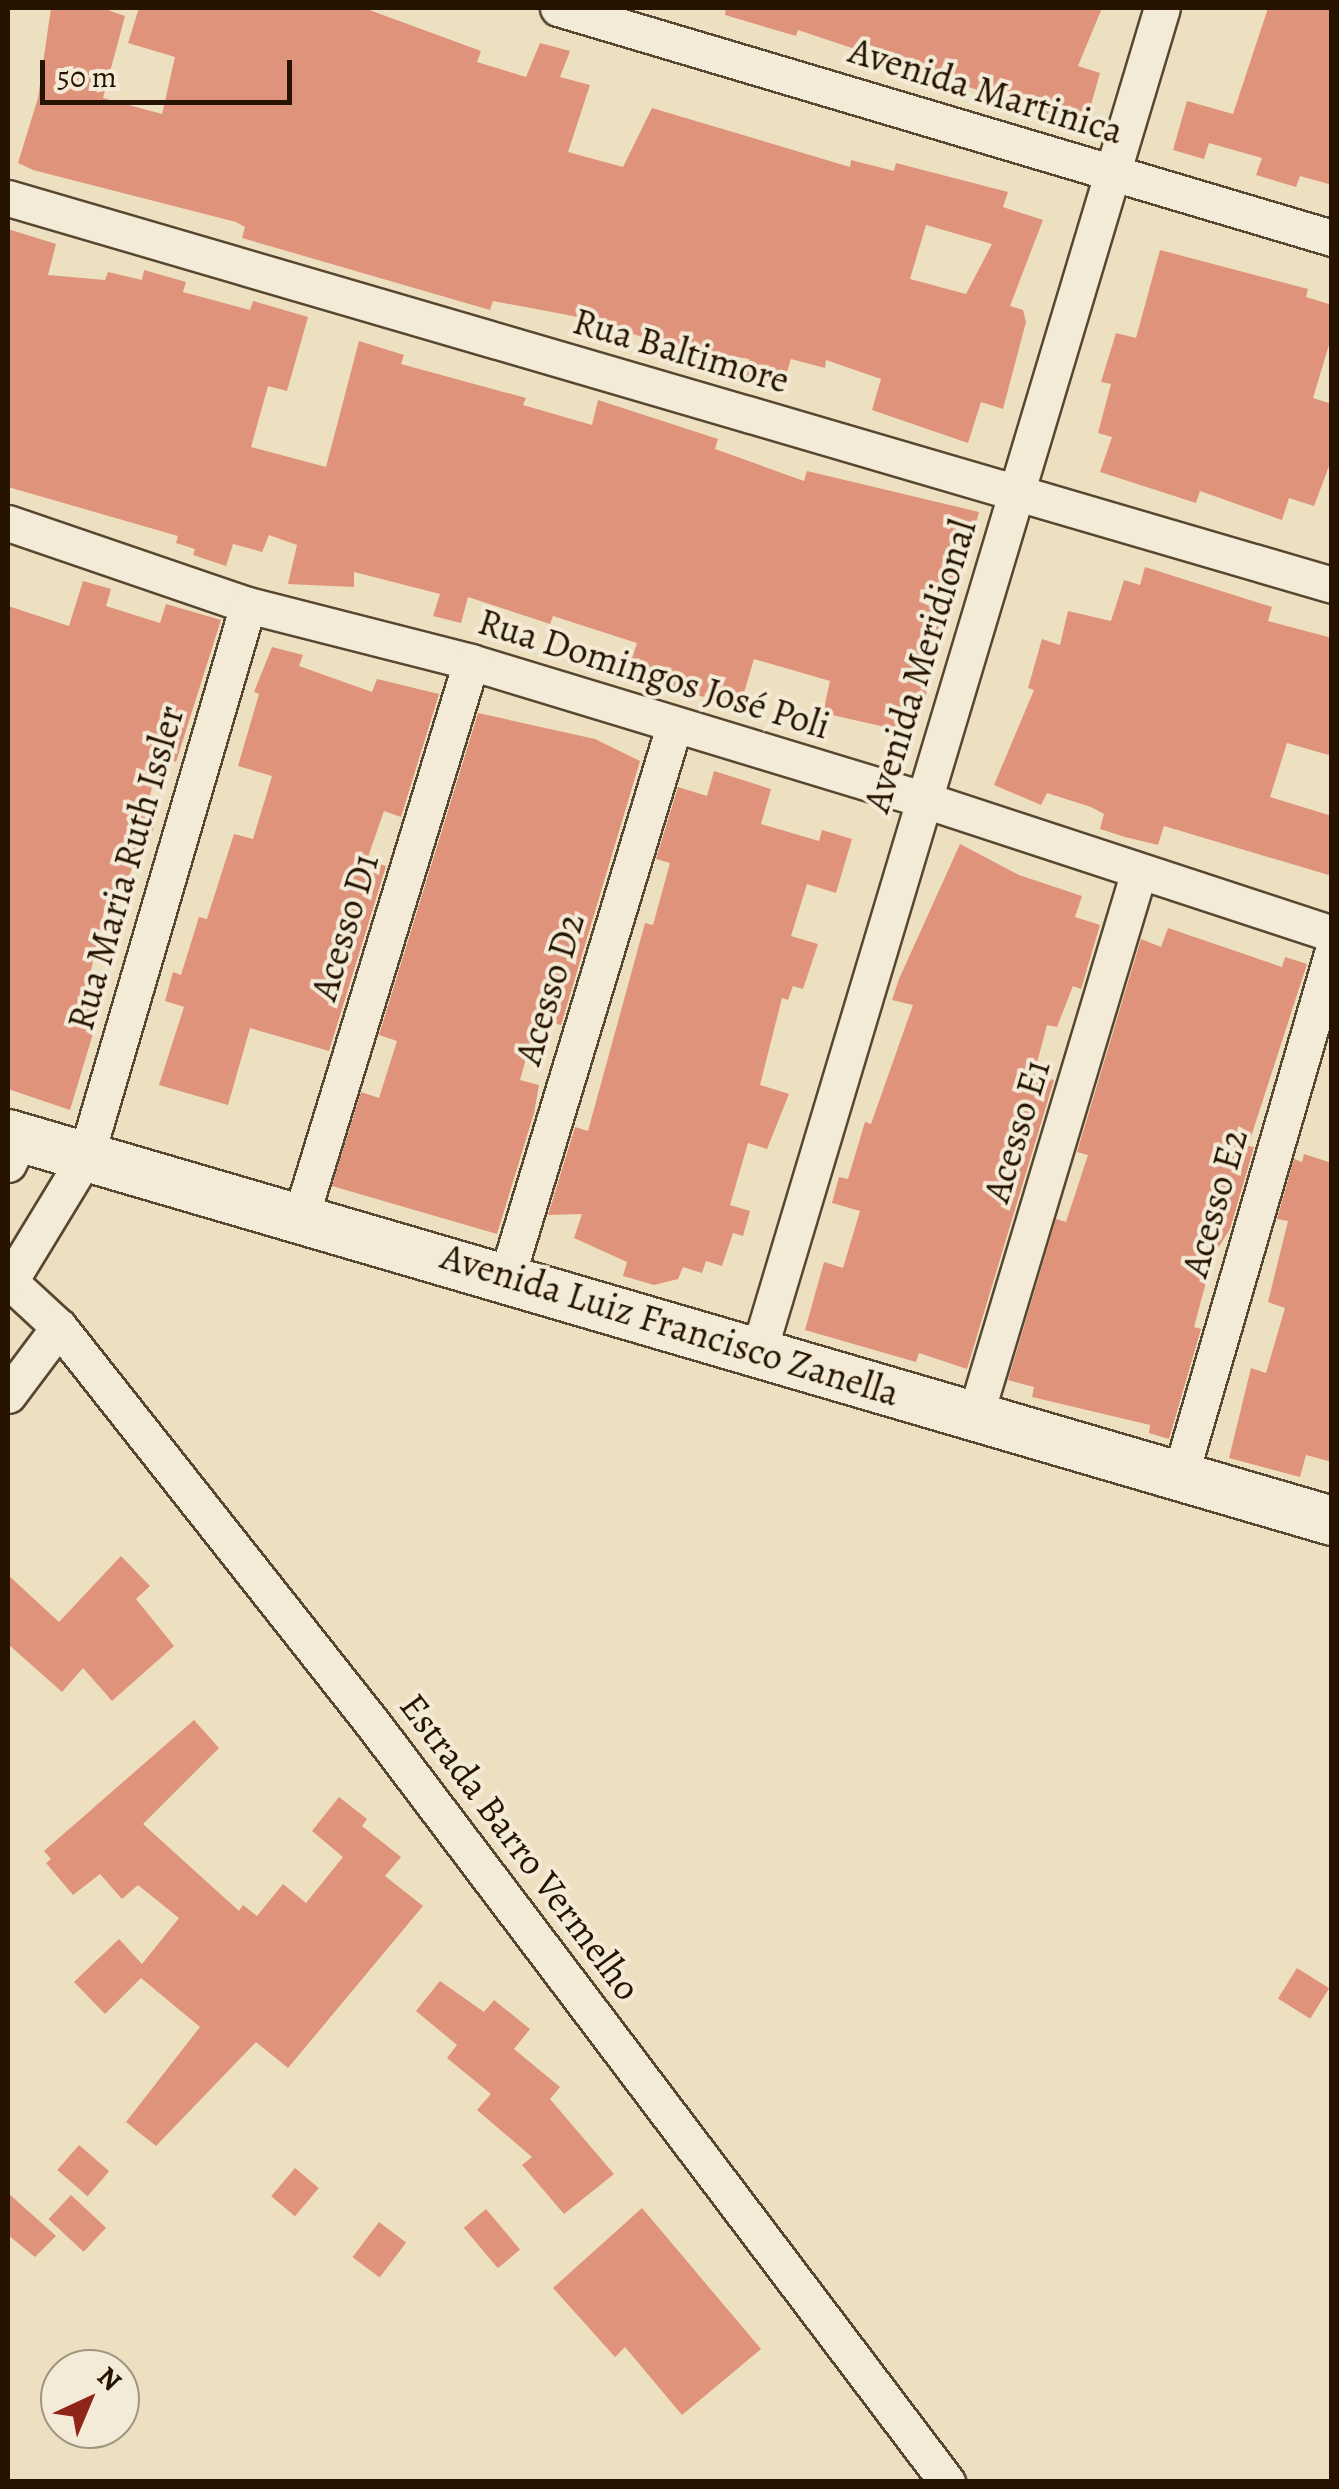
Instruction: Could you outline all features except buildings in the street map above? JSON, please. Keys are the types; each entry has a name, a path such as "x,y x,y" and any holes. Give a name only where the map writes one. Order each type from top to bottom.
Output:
{"street":[{"name":"Avenida Martinica","path":"558,8 1332,238"},
{"name":"Avenida Meridional","path":"758,1350 1162,8"},
{"name":"Rua Baltimore","path":"8,198 1332,585"},
{"name":"Rua Domingos José Poli","path":"8,522 248,605 471,662 922,799 1332,934"},
{"name":"Rua Maria Ruth Issler","path":"9,1280 86,1156 248,605"},
{"name":"Acesso D1","path":"301,1216 471,662"},
{"name":"Acesso D2","path":"507,1276 674,726"},
{"name":"Acesso E1","path":"976,1416 1139,871"},
{"name":"Acesso E2","path":"1180,1476 1332,954"},
{"name":"Avenida Luiz Francisco Zanella","path":"12,1145 86,1156 301,1216 1332,1521"},
{"name":"Estrada Barro Vermelho","path":"9,1280 59,1327 479,1860 948,2482"},
{"path":"8,1396 59,1327"}]}
